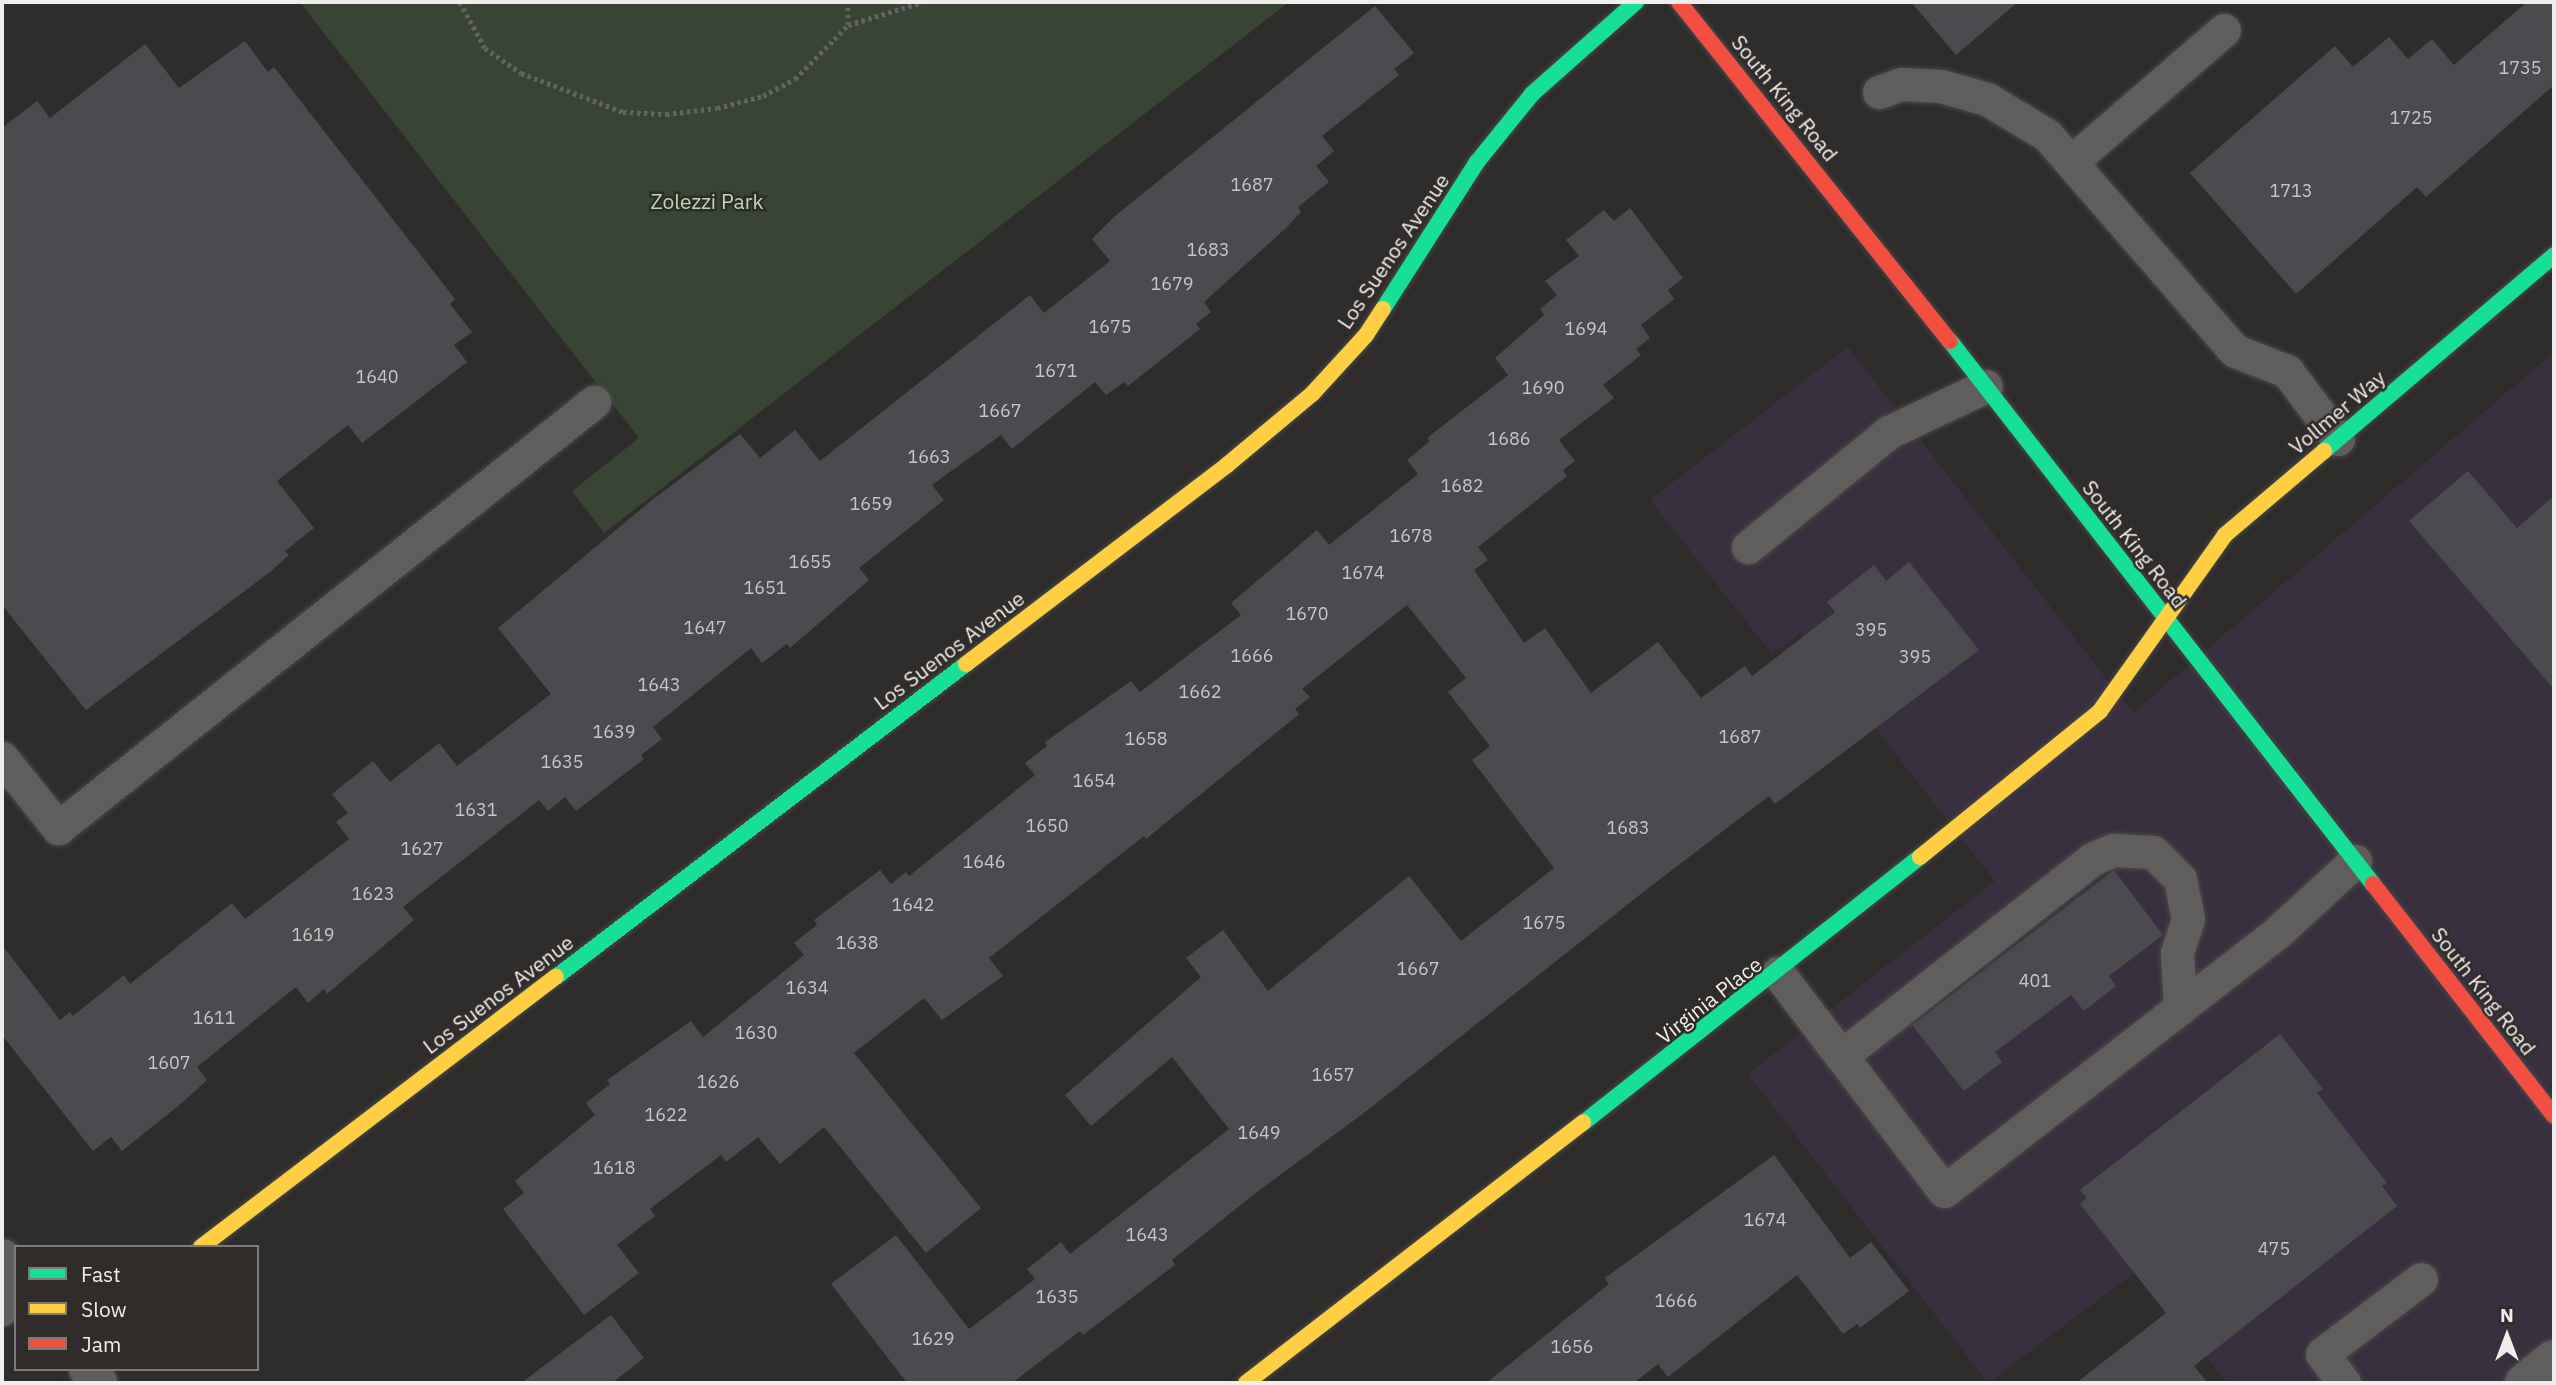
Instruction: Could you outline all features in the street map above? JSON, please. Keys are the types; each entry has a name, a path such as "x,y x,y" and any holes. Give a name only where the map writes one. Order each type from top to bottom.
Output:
{"street":[{"name":"Los Suenos Avenue","path":"204,1245 1227,465 1312,394 1366,335 1477,162 1532,94 1636,2"},
{"name":"South King Road","path":"1679,2 1986,386 2554,1116"},
{"name":"Vollmer Way","path":"2166,618 2225,535 2554,255"},
{"name":"Virginia Place","path":"1246,1383 1778,974 2100,711 2166,618"},
{"path":"2,1258 14,1273"},
{"path":"2524,1383 2554,1359"}],"lane":[{"path":"2071,162 2224,30"},
{"path":"1879,92 1901,85 1941,86 1987,99 2047,135 2235,351 2287,371 2338,439"},
{"path":"1748,547 1889,432 1986,386"},
{"path":"2,758 58,828 594,402"},
{"path":"1841,1056 2092,859 2113,850 2153,852 2180,879 2188,919 2177,953 2180,1008"},
{"path":"1778,974 1944,1191 2280,930 2356,861"},
{"path":"2344,1383 2322,1354 2421,1279"}],"path":[{"path":"460,2 485,48 521,74 623,112 717,108 763,96 795,79 848,25 923,2"},
{"path":"847,2 848,25"}],"shaded area":[{"path":"1848,347 2133,713 2554,352 2554,1383 2227,1383 2138,1270 1988,1383 1748,1074 1995,881 1801,633 1772,654 1650,500"}],"green space":[{"name":"Zolezzi Park","path":"300,2 1289,2 604,533 572,491 639,438"}],"building":[{"path":"1911,2 2018,2 1956,55"},
{"path":"2527,2 2554,2 2554,85 2426,197 2417,187 2296,294 2190,173 2335,46 2353,67 2389,37 2408,59 2432,39 2454,65"},
{"path":"1375,6 1414,53 1394,69 1399,75 1322,136 1334,151 1316,166 1329,182 1298,207 1301,212 1286,228 1204,302 1211,312 1196,324 1200,329 1128,386 1124,382 1106,395 1095,382 1012,449 1001,435 932,485 944,500 859,568 869,580 790,648 787,644 762,663 751,648 653,727 662,739 641,755 644,759 576,811 565,797 548,811 539,800 403,907 414,920 327,994 324,989 308,1003 296,987 197,1067 207,1080 183,1102 122,1151 111,1137 93,1151 2,1035 2,945 60,1020 70,1012 73,1016 124,975 130,984 232,903 245,919 349,839 336,822 348,813 332,794 373,761 390,782 439,743 457,766 551,694 498,628 652,500 740,434 760,458 795,430 820,461 1030,295 1044,313 1110,261 1092,239 1115,216"},
{"path":"245,41 268,72 274,67 455,299 450,304 472,332 454,345 467,362 362,443 348,425 277,481 314,528 285,551 289,555 270,572 86,710 2,605 2,128 37,101 50,118 145,44 179,88"},
{"path":"1630,208 1683,278 1668,290 1674,299 1641,325 1650,338 1636,349 1641,355 1603,385 1614,398 1559,440 1575,461 1563,470 1567,476 1478,547 1488,560 1474,570 1524,643 1545,628 1591,693 1658,642 1701,698 1745,666 1752,676 1835,612 1827,602 1874,565 1886,581 1909,562 1979,650 1775,804 1769,796 1651,886 1369,1109 1253,1195 1172,1260 1175,1265 1083,1335 1080,1331 1012,1383 907,1383 831,1284 896,1235 969,1329 1035,1279 1027,1269 1061,1242 1070,1254 1229,1129 1172,1057 1091,1126 1065,1095 1201,977 1186,958 1223,930 1268,991 1409,876 1461,941 1554,868 1472,760 1490,746 1448,692 1466,678 1407,605 1302,689 1310,697 1295,709 1299,714 1146,839 1144,836 989,958 1003,976 942,1020 924,998 854,1053 981,1208 926,1253 824,1127 780,1164 758,1137 726,1162 721,1155 650,1209 655,1216 617,1245 639,1273 584,1315 503,1209 524,1193 515,1181 595,1115 586,1103 610,1084 607,1080 691,1021 703,1037 804,955 794,943 817,925 814,920 880,870 891,884 906,872 909,876 1035,775 1025,763 1047,746 1045,742 1131,681 1140,692 1241,615 1231,603 1317,530 1329,545 1418,474 1407,460 1430,441 1427,438 1508,375 1495,358 1544,315 1540,309 1557,295 1545,281 1579,256 1566,240 1604,210 1614,221"},
{"path":"2468,471 2517,528 2554,496 2554,689 2409,521"},
{"path":"2114,870 2163,935 2109,976 2116,986 2084,1011 2071,995 1995,1052 2002,1062 1964,1091 1912,1025"},
{"path":"2280,1034 2323,1089 2317,1093 2387,1183 2382,1186 2397,1206 2194,1366 2208,1383 2076,1383 2166,1313 2080,1204 2087,1198 2080,1190"},
{"path":"1774,1155 1850,1258 1871,1242 1909,1291 1860,1328 1857,1324 1843,1334 1797,1275 1668,1377 1658,1364 1634,1383 1486,1383 1609,1284 1605,1278"},
{"path":"611,1315 644,1358 612,1383 521,1383"}],"traffic: fast":[{"path":"1383,309 1477,162 1532,94 1636,2"},
{"path":"2324,451 2554,255"},
{"path":"1950,341 2373,884"},
{"path":"556,977 966,664"},
{"path":"1583,1123 1920,857"}],"traffic: slow":[{"path":"966,664 1227,465 1312,394 1366,335 1383,309"},
{"path":"1920,857 2100,711 2225,535 2324,451"},
{"path":"204,1245 556,977"},
{"path":"1246,1383 1583,1123"}],"traffic: jam":[{"path":"1679,2 1950,341"},
{"path":"2373,884 2554,1116"}]}
